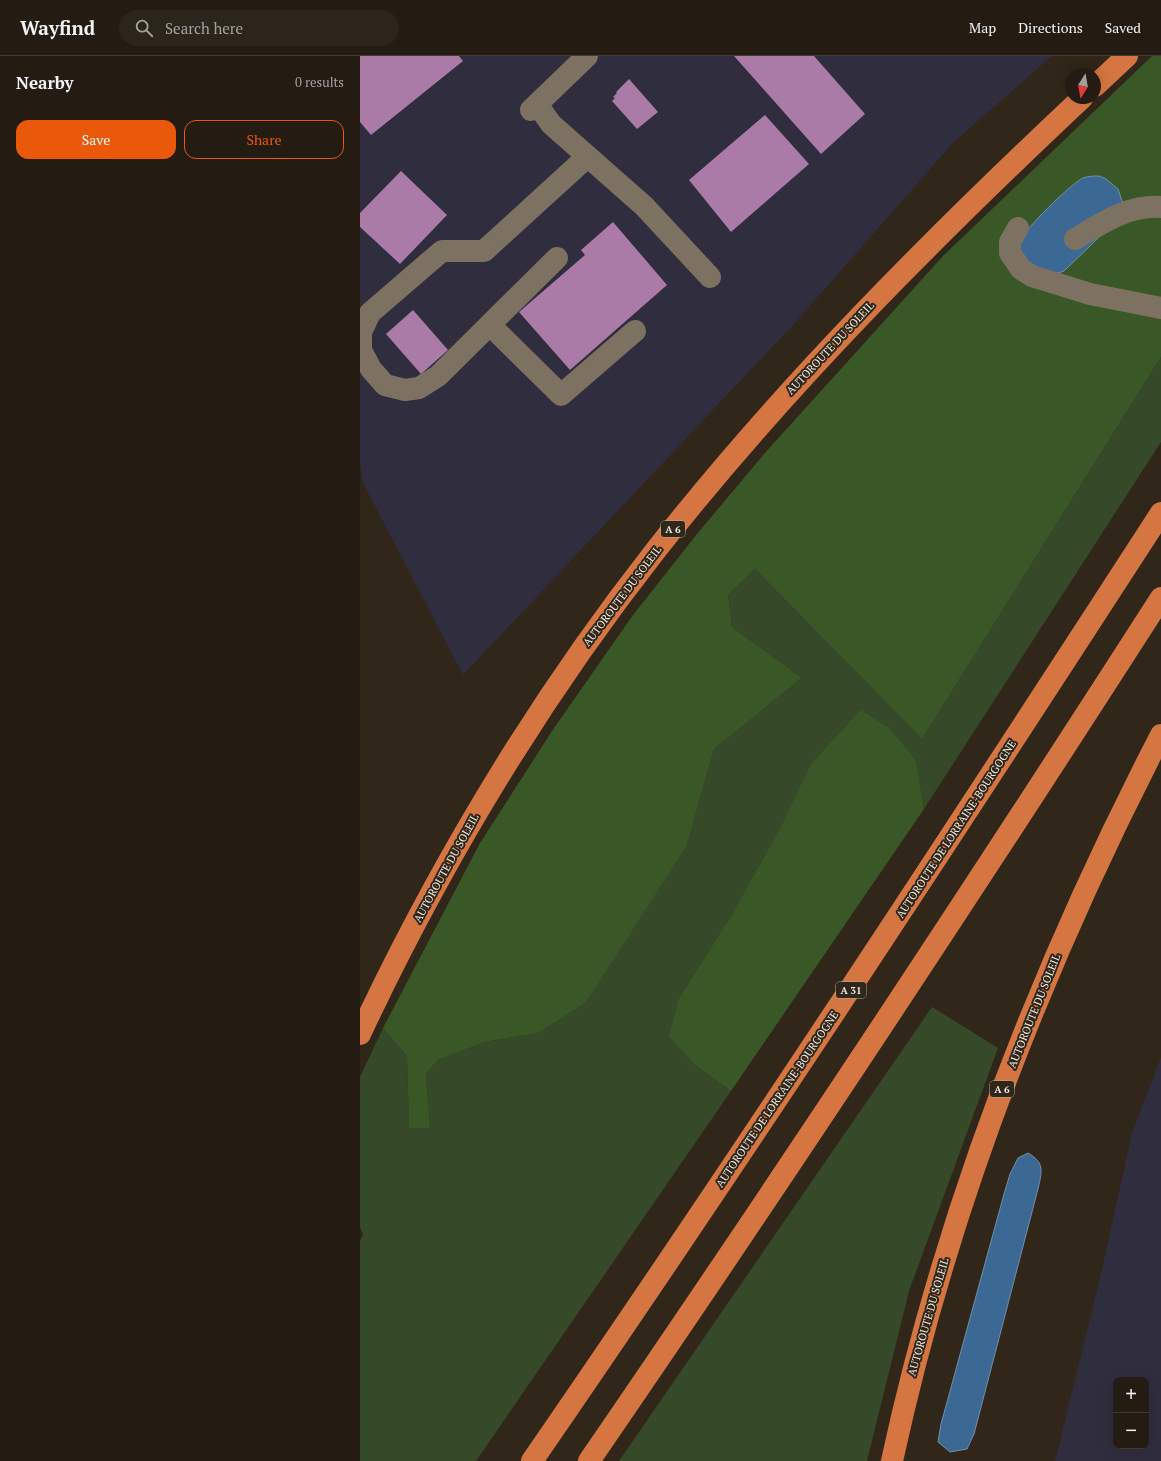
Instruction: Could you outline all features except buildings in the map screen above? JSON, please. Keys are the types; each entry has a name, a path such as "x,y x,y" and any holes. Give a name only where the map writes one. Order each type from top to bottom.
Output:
{"highway":[{"path":"1101,80 1127,56"},
{"name":"AUTOROUTE DU SOLEIL","path":"360,1034 415,921 481,806 568,669 656,550 741,446 829,348 953,222 1076,104"},
{"name":"AUTOROUTE DE LORRAINE-BOURGOGNE","path":"532,1461 804,1060 987,782 1161,512"},
{"path":"589,1461 844,1086 1032,799 1161,598"},
{"name":"AUTOROUTE DU SOLEIL","path":"892,1461 916,1359 931,1304 967,1187 995,1108 1027,1024 1061,943 1116,825 1161,735"}],"street":[{"path":"587,56 534,107 587,157 644,206 710,277"},
{"path":"556,258 438,376 419,388 405,390 386,385 371,369 362,350 361,332 370,313 442,251 484,251 587,157"},
{"path":"1076,239 1120,213 1135,209 1161,207"},
{"path":"1018,228 1010,242 1010,253 1021,269 1032,276 1090,294 1161,308"},
{"path":"490,325 561,395 635,331"}],"shaded area":[{"path":"360,56 1052,56 954,142 794,324 463,675 363,483 360,465"},
{"path":"1161,1057 1161,1461 1055,1461 1100,1278 1132,1133"}],"green space":[{"path":"1152,56 1161,56 1161,357 922,739 755,569 728,595 732,627 802,678 714,749 687,845 586,1002 538,1033 485,1042 438,1060 426,1074 430,1128 409,1128 407,1056 383,1028 480,843 554,728 633,615 697,534 764,454 943,256"},
{"path":"1161,357 1161,442 924,809 916,761 810,765 781,826 731,916 679,998 696,1066 731,1091 476,1461 360,1461 360,1241 363,1235 360,1227 360,1077 383,1028 407,1056 409,1127 430,1127 426,1074 438,1060 485,1042 538,1033 687,845 714,749 802,678 732,627 728,595 755,569 922,739"},
{"path":"861,710 890,729 916,761 924,809 731,1091 696,1066 669,1036 679,998 731,916 781,826 810,765"},
{"path":"932,1007 998,1048 909,1291 867,1461 619,1461"}],"water":[{"path":"1099,176 1106,179 1118,189 1123,204 1117,220 1064,271 1055,274 1026,263 1020,250 1020,242 1038,218 1048,207 1077,182 1085,177"},
{"path":"1028,1153 1040,1164 1041,1177 1038,1189 974,1434 967,1449 950,1452 938,1442 941,1424 1010,1174 1018,1158"}]}
